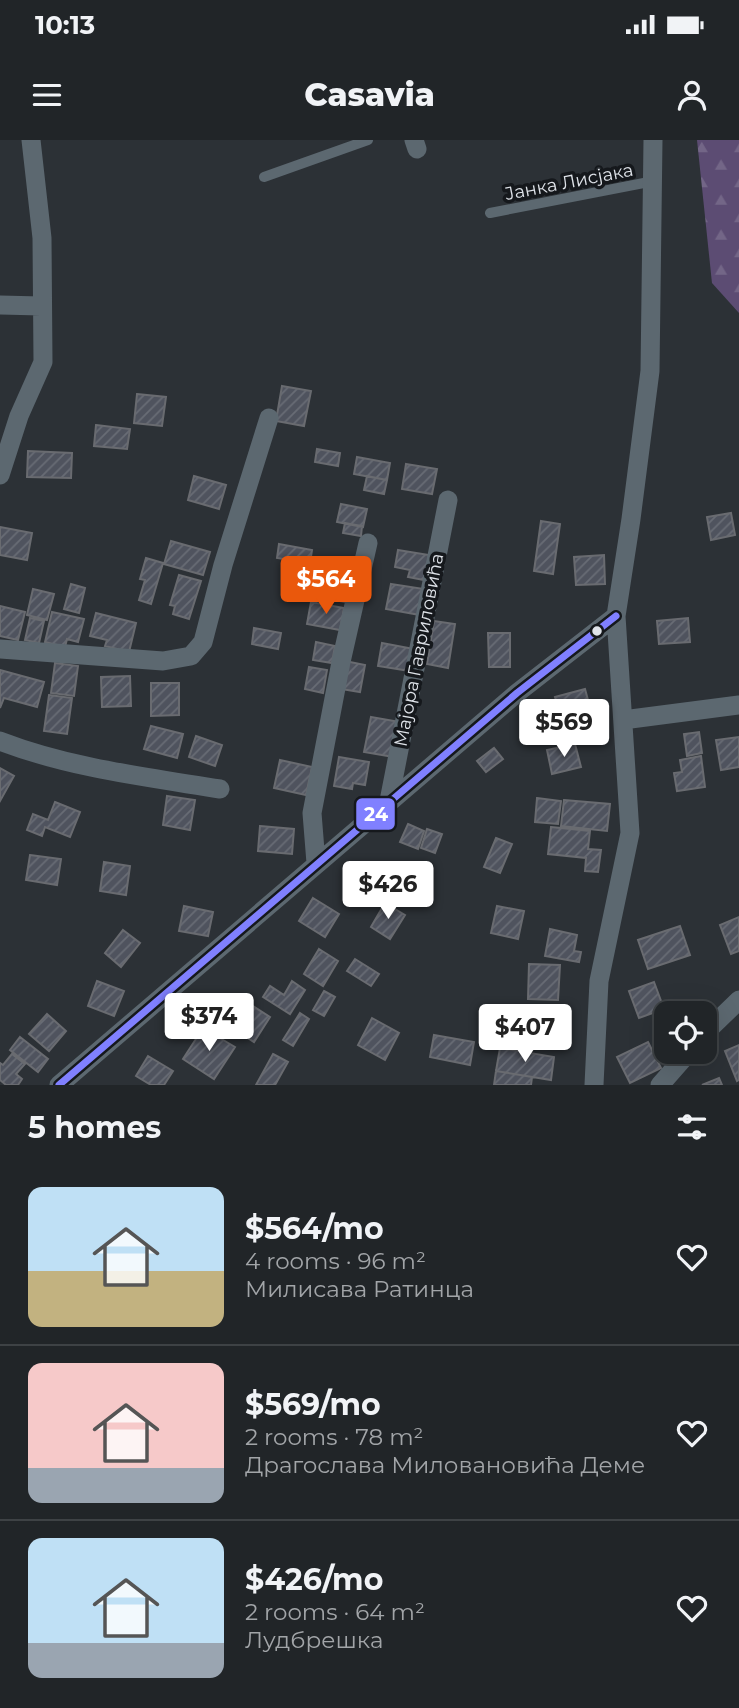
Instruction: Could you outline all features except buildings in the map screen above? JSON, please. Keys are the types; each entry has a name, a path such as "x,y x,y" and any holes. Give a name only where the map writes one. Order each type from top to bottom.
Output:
{"street":[{"path":"0,475 19,416 43,362 42,237 31,140"},
{"path":"594,1085 598,981 629,833 616,617 650,371 653,140"},
{"path":"0,304 41,306"},
{"path":"0,649 163,661 191,656 203,642 223,565 269,418"},
{"name":"Мајора Гавриловића","path":"389,801 448,499"},
{"path":"316,863 312,813 341,662 368,543"},
{"path":"59,1085 517,693 616,617"},
{"path":"623,720 739,705"},
{"path":"0,741 29,752 98,769 220,789"},
{"path":"717,1021 739,1000"},
{"path":"660,1085 678,1064"}],"lane":[{"path":"264,177 368,140"},
{"name":"Јанка Лисјака","path":"490,213 654,181"}],"green space":[{"path":"697,140 739,140 739,313 712,283"}],"transit line":[{"name":"24","path":"59,1085 517,693 616,616"}]}
